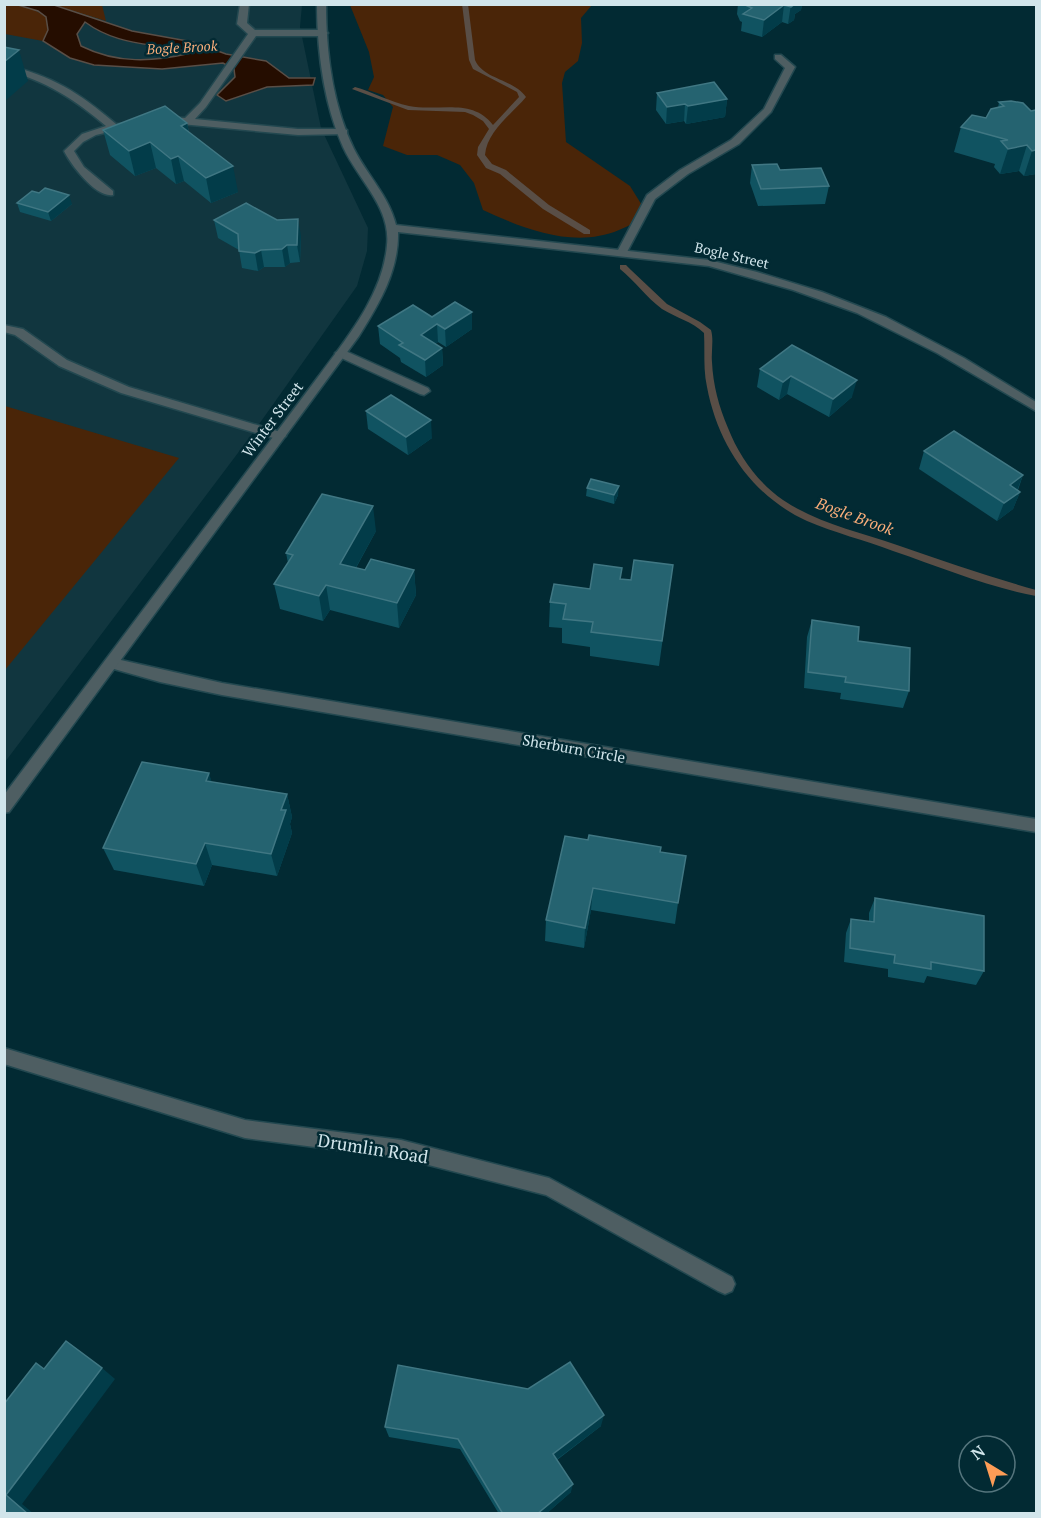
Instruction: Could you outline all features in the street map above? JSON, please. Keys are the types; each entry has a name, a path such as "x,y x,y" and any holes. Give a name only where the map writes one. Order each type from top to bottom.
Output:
{"street":[{"path":"245,4 242,24 253,33 322,33"},
{"name":"Winter Street","path":"4,807 341,353 383,282 393,244 392,228 380,199 357,164 342,132 335,109 322,33 321,4"},
{"path":"188,121 253,33"},
{"path":"622,252 651,196 684,172 735,142 768,110 790,68 778,57"},
{"path":"4,67 53,80 113,127"},
{"path":"154,121 222,123 298,134 342,132"},
{"path":"109,193 84,174 74,162 69,151 76,141 113,127 137,123"},
{"name":"Bogle Street","path":"392,228 709,263 818,295 880,319 973,367 1036,407"},
{"path":"4,328 19,332 63,363 125,390 280,436"},
{"path":"341,353 424,391"},
{"name":"Sherburn Circle","path":"112,663 160,676 222,688 1036,826"},
{"name":"Drumlin Road","path":"4,1056 245,1129 401,1149 549,1187 725,1284"}],"shaded area":[{"path":"4,5 26,7 46,17 48,30 43,41 5,34"},
{"path":"5,5 302,5 300,27 321,128 368,228 367,251 357,286 250,437 5,762"},
{"path":"54,5 102,5 106,21"},
{"path":"350,5 592,5 581,18 582,43 578,61 565,72 562,83 566,142 630,186 648,215 623,228 585,238 532,230 483,210 474,183 460,165 437,155 407,155 383,146 393,107 383,95 368,90 374,77 369,52"},
{"path":"4,406 179,458 5,670"}],"water":[{"path":"18,5 54,5 132,31 193,42 226,54 266,61 289,78 315,78 313,85 267,87 226,101 217,95 235,77 234,69 223,63 162,69 94,65 70,58 43,41 48,30 46,17 38,11","holes":["85,22 123,40 191,53 135,60 108,56 81,46 77,34"]}],"building":[{"path":"743,4 795,4 791,7 784,5 764,20 743,14 752,8"},
{"path":"4,47 19,50 4,62"},
{"path":"714,82 727,99 667,107 657,93"},
{"path":"999,102 1023,103 1031,111 1036,110 1036,150 1032,151 1027,145 1008,149 1001,141 1008,140 961,127 972,115 986,118 991,109 1004,106"},
{"path":"165,106 187,123 181,126 233,166 206,178 178,156 171,159 150,142 129,151 103,130"},
{"path":"777,164 780,170 821,168 829,186 761,189 752,165"},
{"path":"45,188 69,195 48,212 17,203 32,191 39,193"},
{"path":"246,203 277,220 298,219 297,245 287,245 282,249 261,250 255,253 239,251 238,234 214,220"},
{"path":"455,302 472,312 445,329 437,324 421,335 442,348 425,360 399,345 403,343 378,326 413,305 432,317"},
{"path":"792,345 857,380 833,399 791,376 783,382 760,369"},
{"path":"391,395 431,420 406,437 366,411"},
{"path":"954,431 1023,475 1010,485 1020,492 1004,503 924,451"},
{"path":"591,479 619,486 614,495 587,488"},
{"path":"322,494 373,506 340,564 365,570 371,559 414,570 397,603 326,585 319,596 274,584 293,555 286,553"},
{"path":"634,560 673,565 662,641 591,632 593,622 563,619 566,604 550,602 554,584 590,589 594,564 622,568 620,579 631,580"},
{"path":"812,620 859,627 858,641 910,648 909,691 845,682 846,677 808,672"},
{"path":"142,762 209,773 206,781 287,794 281,810 286,810 271,854 205,843 196,864 103,848"},
{"path":"589,835 661,847 660,852 686,856 678,903 593,888 585,928 546,920 565,836 588,840"},
{"path":"875,898 984,916 984,971 931,962 931,969 894,963 895,955 850,948 851,919 874,922"},
{"path":"66,1341 102,1368 6,1495 28,1514 4,1514 4,1404 36,1363 44,1369"},
{"path":"570,1362 604,1415 553,1454 573,1484 537,1514 503,1514 458,1439 385,1427 398,1365 528,1389"}],"waterway":[{"path":"465,4 472,60 476,69 519,91 523,97 493,129"},
{"name":"Bogle Brook","path":"355,89 408,108 454,109 476,113 493,129"},
{"name":"Bogle Brook","path":"493,129 482,147 481,155 489,166 503,172 546,207 587,232"},
{"name":"Bogle Brook","path":"623,267 658,302 708,332 711,386 724,430 747,470 779,502 833,528 982,578 1036,593"}]}
